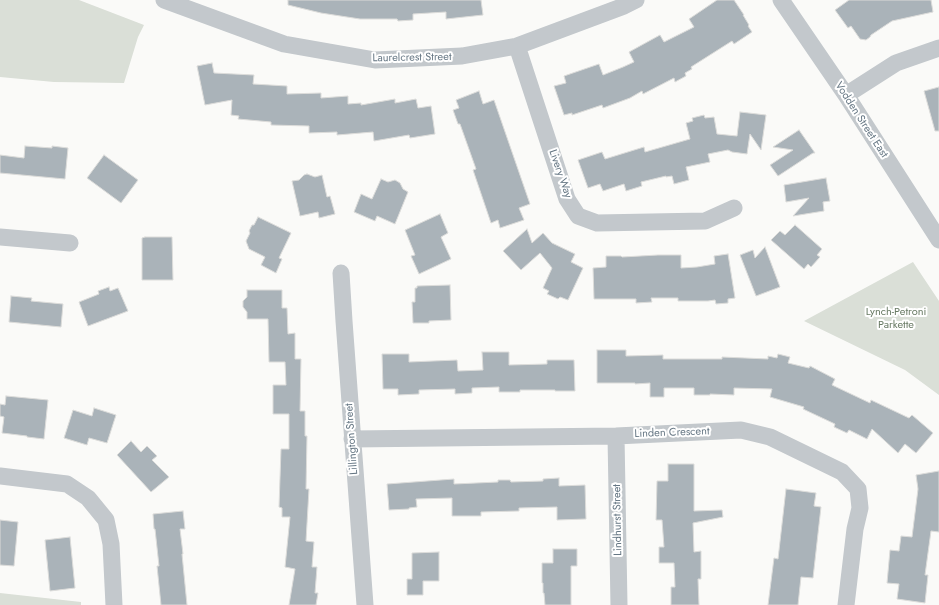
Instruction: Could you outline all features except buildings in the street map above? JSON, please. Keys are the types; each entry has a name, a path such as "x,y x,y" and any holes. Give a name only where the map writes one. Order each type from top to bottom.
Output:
{"street":[{"name":"Laurelcrest Street","path":"164,0 284,44 375,60 462,56 517,46 624,6 636,0"},
{"name":"Vodden Street East","path":"781,0 846,95 939,240"},
{"name":"Livery Way","path":"517,46 567,199 578,216 597,223 705,221 734,208"},
{"path":"846,95 896,63 939,48"},
{"path":"0,236 70,243"},
{"name":"Lillington Street","path":"341,273 365,605"},
{"name":"Linden Crescent","path":"352,439 616,436 741,430 770,437 842,472 858,489 860,508 855,529 846,605"},
{"name":"Lindhurst Street","path":"616,436 619,605"},
{"path":"0,476 67,484 88,498 106,520 111,544 114,605"}],"green space":[{"path":"0,0 79,0 144,25 138,37 124,83 54,82 0,77"},
{"name":"Lynch-Petroni Parkette","path":"913,262 939,301 939,395 905,370 804,321"},
{"path":"0,593 81,602 81,605 0,605"}]}
